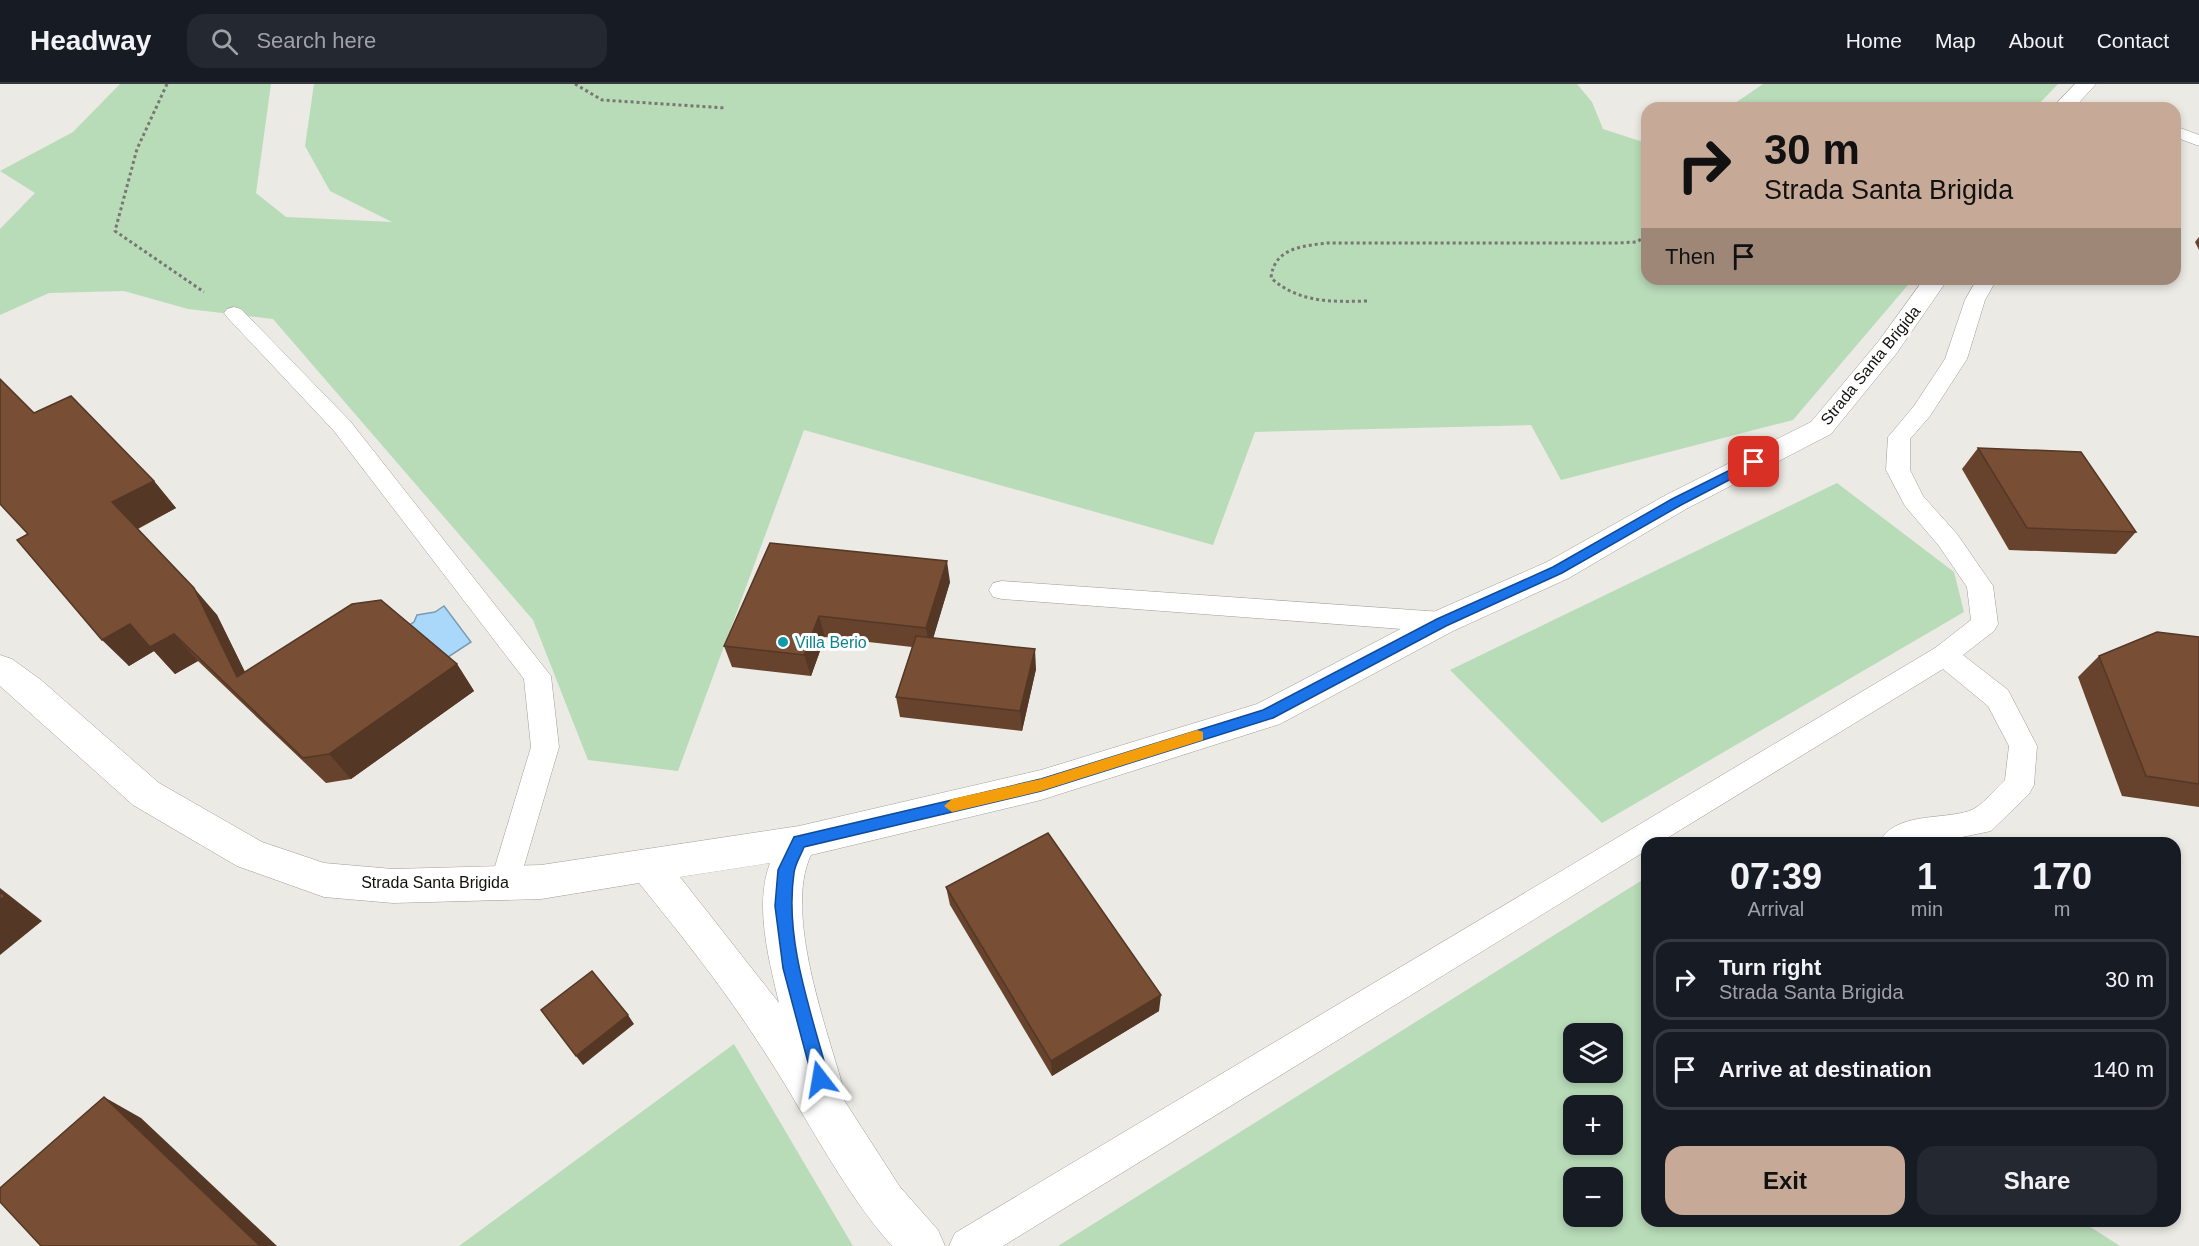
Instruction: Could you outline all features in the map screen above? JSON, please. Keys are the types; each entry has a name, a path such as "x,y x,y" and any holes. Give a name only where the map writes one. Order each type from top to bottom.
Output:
{"street":[{"path":"2068,102 2084,87"},
{"name":"Strada Santa Brigida","path":"0,668 29,689 146,794 250,854 324,880 393,886 541,882 799,842 1041,785 1268,714 1442,622 1558,570 1676,502 1821,428 1887,348 1932,285"},
{"path":"799,842 786,870 783,906 792,968 832,1124"},
{"path":"648,866 692,919 776,1032 884,1203 922,1246"}],"lane":[{"path":"2181,134 2199,141"},
{"path":"1643,837 1944,655 1985,624 1980,586 1948,540 1913,500 1898,470 1899,437 1922,411 1956,359 1975,300 1984,285"},
{"path":"234,313 342,426 537,676 545,747 505,883"},
{"path":"1002,590 1442,622"},
{"path":"1902,837 1980,822 2019,785 2023,746 1998,698 1944,655"},
{"path":"968,1246 1641,838"}],"path":[{"path":"167,84 137,149 115,231 234,313"},
{"path":"575,84 602,100 726,108"},
{"path":"1367,301 1335,302 1301,298 1281,290 1271,278 1271,268 1276,258 1297,247 1327,243 1554,241 1617,243 1637,242 1641,239"}],"green space":[{"path":"120,84 271,84 256,193 286,217 392,222 330,191 305,146 314,84 1577,84 1592,102 1603,129 1641,141 1641,285 1908,285 1793,420 1561,480 1531,425 1255,432 1213,545 804,430 678,771 588,760 533,620 273,319 188,309 124,291 49,293 0,315 0,229 35,193 0,171 73,132"},
{"path":"1763,84 2058,84 2041,102 1737,102"},
{"path":"1837,483 1954,572 1964,612 1602,823 1450,670"},
{"path":"1641,881 1641,1227 2090,1227 2120,1246 1058,1246"},
{"path":"734,1044 853,1246 459,1246"}],"water":[{"path":"444,606 471,642 442,661 403,629 414,622 417,615 435,612"}],"building":[{"path":"0,379 34,413 71,396 154,481 112,502 194,588 237,677 352,604 381,600 457,664 329,754 303,758 174,634 150,647 130,624 102,640 17,540 28,534 0,504"},
{"path":"1978,448 2081,452 2136,532 2027,528"},
{"path":"770,543 947,561 926,628 819,616 804,655 724,646"},
{"path":"2157,632 2199,637 2199,784 2146,776 2099,656"},
{"path":"916,636 1035,649 1020,711 896,697"},
{"path":"1048,833 1161,995 1051,1061 946,887"},
{"path":"592,971 628,1015 576,1056 541,1010"},
{"path":"104,1097 260,1246 41,1246 0,1202 0,1188"}],"slow traffic":[{"path":"952,806 1041,785 1197,736"}],"place":[{"name":"Villa Berio","path":"783,642"}],"route":[{"path":"820,1079 792,968 783,906 786,870 799,842 1041,785 1268,714 1442,622 1558,570 1676,502 1754,462"}]}
